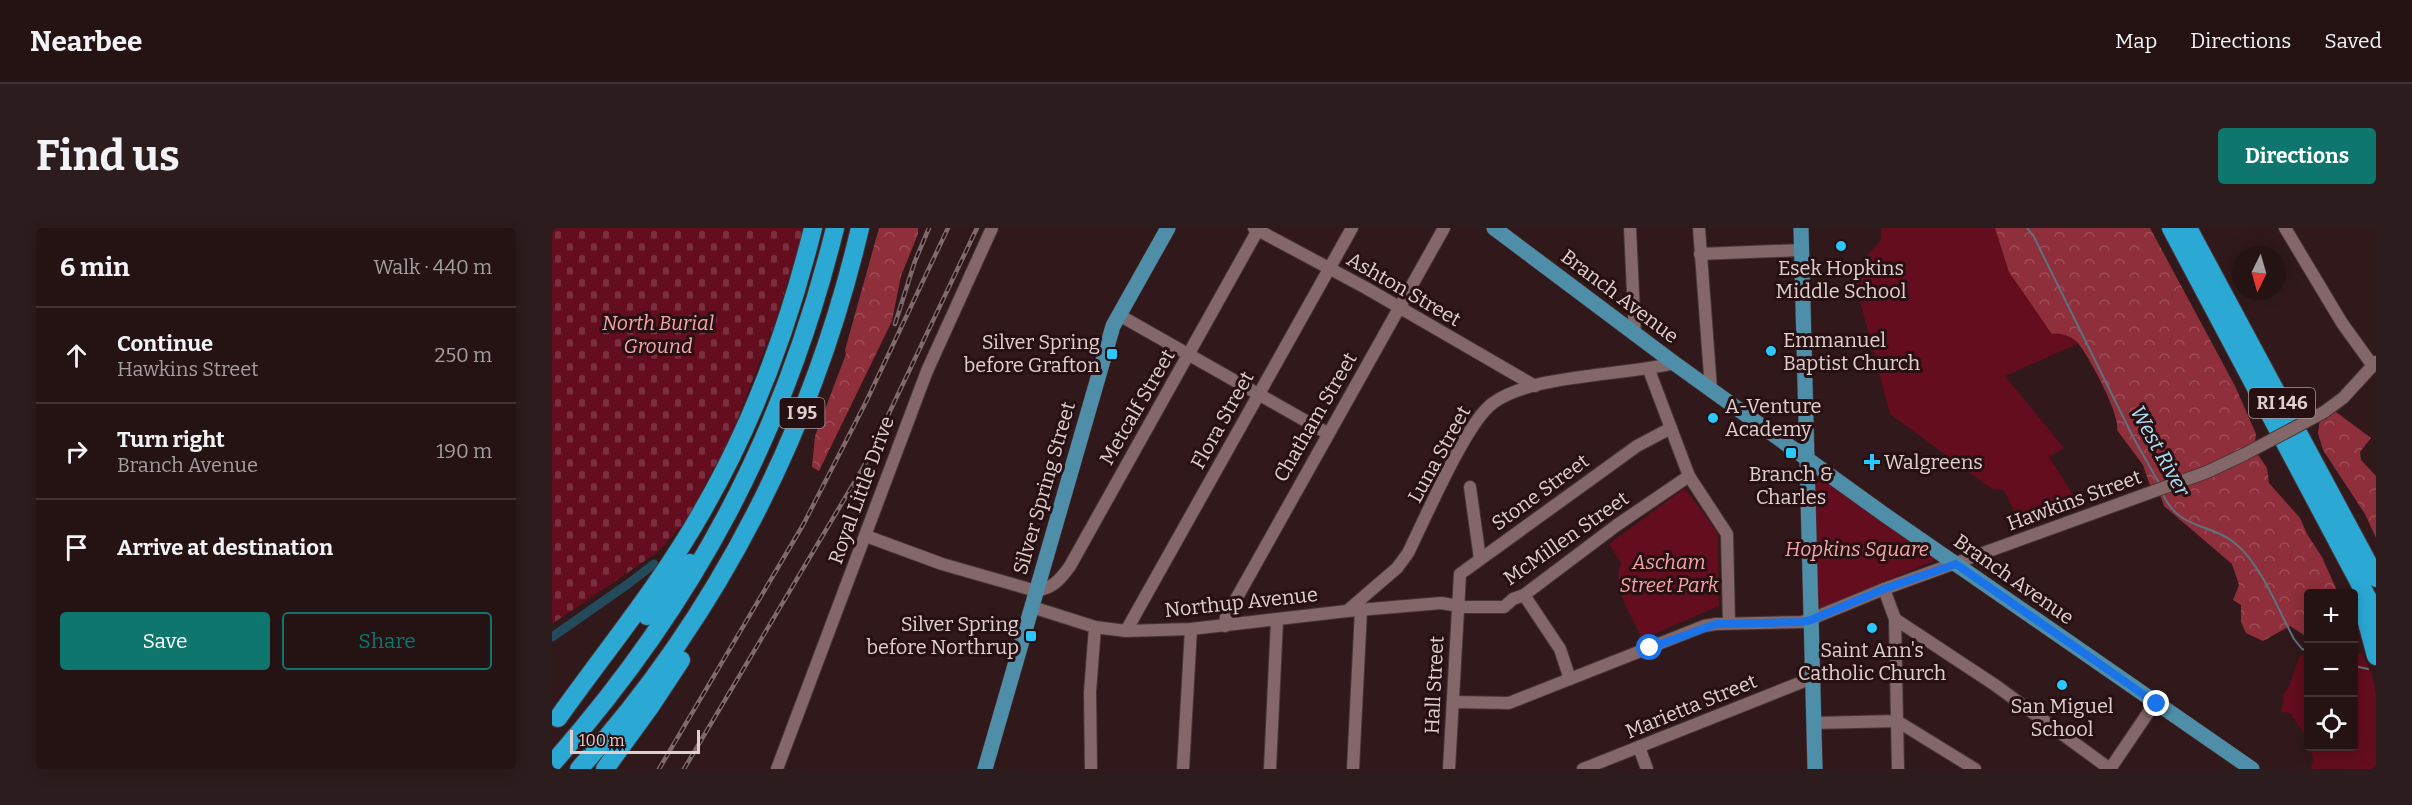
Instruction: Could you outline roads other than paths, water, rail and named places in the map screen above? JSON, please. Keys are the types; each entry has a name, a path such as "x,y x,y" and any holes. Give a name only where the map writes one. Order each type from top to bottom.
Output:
{"highway":[{"path":"555,721 657,583 704,510 721,478 749,419 777,348 813,228"},
{"name":"I 95","path":"552,764 597,712 656,634 732,509 771,426 793,370 823,276 835,228"},
{"name":"I 95","path":"579,769 658,672 725,570 764,499 800,418 831,333 860,228"},
{"path":"856,247 866,228"},
{"name":"RI 146","path":"2171,228 2376,614"},
{"name":"RI 146","path":"2188,228 2376,578"},
{"path":"555,721 591,682 732,509"},
{"path":"2348,558 2376,656"},
{"path":"605,769 650,707 709,614 725,570"}],"main road":[{"name":"Silver Spring Street","path":"985,769 1100,368 1119,315 1168,228"},
{"name":"Branch Avenue","path":"1494,228 1635,335 1806,459 2252,769"},
{"path":"1801,228 1815,769"}],"street":[{"name":"Royal Little Drive","path":"777,769 931,361 992,228"},
{"name":"Flora Street","path":"1126,631 1352,228"},
{"name":"Chatham Street","path":"1225,626 1226,617 1327,433 1444,228"},
{"path":"1630,228 1637,325 1635,335"},
{"path":"1699,228 1711,389"},
{"path":"2285,228 2342,323 2374,364"},
{"name":"Ashton Street","path":"1257,229 1535,386"},
{"name":"Metcalf Street","path":"1036,591 1048,589 1055,584 1070,566 1190,355 1257,229"},
{"path":"1700,254 1802,250"},
{"path":"1119,315 1327,433"},
{"name":"Luna Street","path":"1347,611 1397,568 1408,553 1478,418 1502,397 1535,386 1649,370 1674,363"},
{"name":"Hawkins Street","path":"1453,702 1509,703 1704,626 1811,620 1884,589 2161,489 2245,454 2324,412 2343,398 2374,364"},
{"path":"1649,370 1689,476 1727,534 1729,623"},
{"name":"Stone Street","path":"1458,604 1461,574 1637,446 1671,428"},
{"name":"McMillen Street","path":"1458,604 1466,607 1504,607 1689,476"},
{"path":"1470,487 1480,559"},
{"path":"866,536 942,564 1036,591"},
{"path":"1884,589 1895,620 1898,769"},
{"path":"1524,595 1560,649 1570,679"},
{"name":"Northup Avenue","path":"1032,608 1095,627 1126,631 1191,629 1347,611 1441,603 1458,604"},
{"name":"Hall Street","path":"1449,769 1458,604"},
{"path":"1353,769 1361,610"},
{"path":"1270,769 1276,620"},
{"path":"1895,620 1995,685 2110,769 2150,710 2157,704"},
{"path":"1090,769 1090,692 1095,627"},
{"path":"1183,769 1191,629"},
{"name":"Marietta Street","path":"1584,769 1812,678"},
{"path":"1814,723 1897,721 1975,769"},
{"path":"1639,747 1647,769"}],"waterway":[{"name":"West River","path":"2027,228 2034,237 2133,437 2159,483"},
{"name":"West River","path":"2162,492 2169,505 2186,520 2226,537 2245,553 2268,588 2294,639 2304,650"},
{"path":"552,637 654,564"},
{"name":"West River","path":"2358,667 2368,669"}],"railway":[{"path":"895,324 915,261 929,228"},
{"path":"659,769 803,525 866,402 948,228"},
{"path":"684,769 864,466 977,228"}],"place":[{"name":"Esek Hopkins Middle School","path":"1841,246"},
{"name":"Emmanuel Baptist Church","path":"1771,351"},
{"name":"Silver Spring before Grafton","path":"1112,354"},
{"name":"A-Venture Academy","path":"1713,418"},
{"name":"Branch & Charles","path":"1791,453"},
{"name":"Walgreens","path":"1872,462"},
{"name":"Saint Ann's Catholic Church","path":"1872,628"},
{"name":"Silver Spring before Northrup","path":"1031,636"},
{"name":"San Miguel School","path":"2062,685"}],"park label":[{"name":"North Burial Ground","path":"658,334"},
{"name":"Hopkins Square","path":"1857,549"},
{"name":"Ascham Street Park","path":"1669,574"}]}
